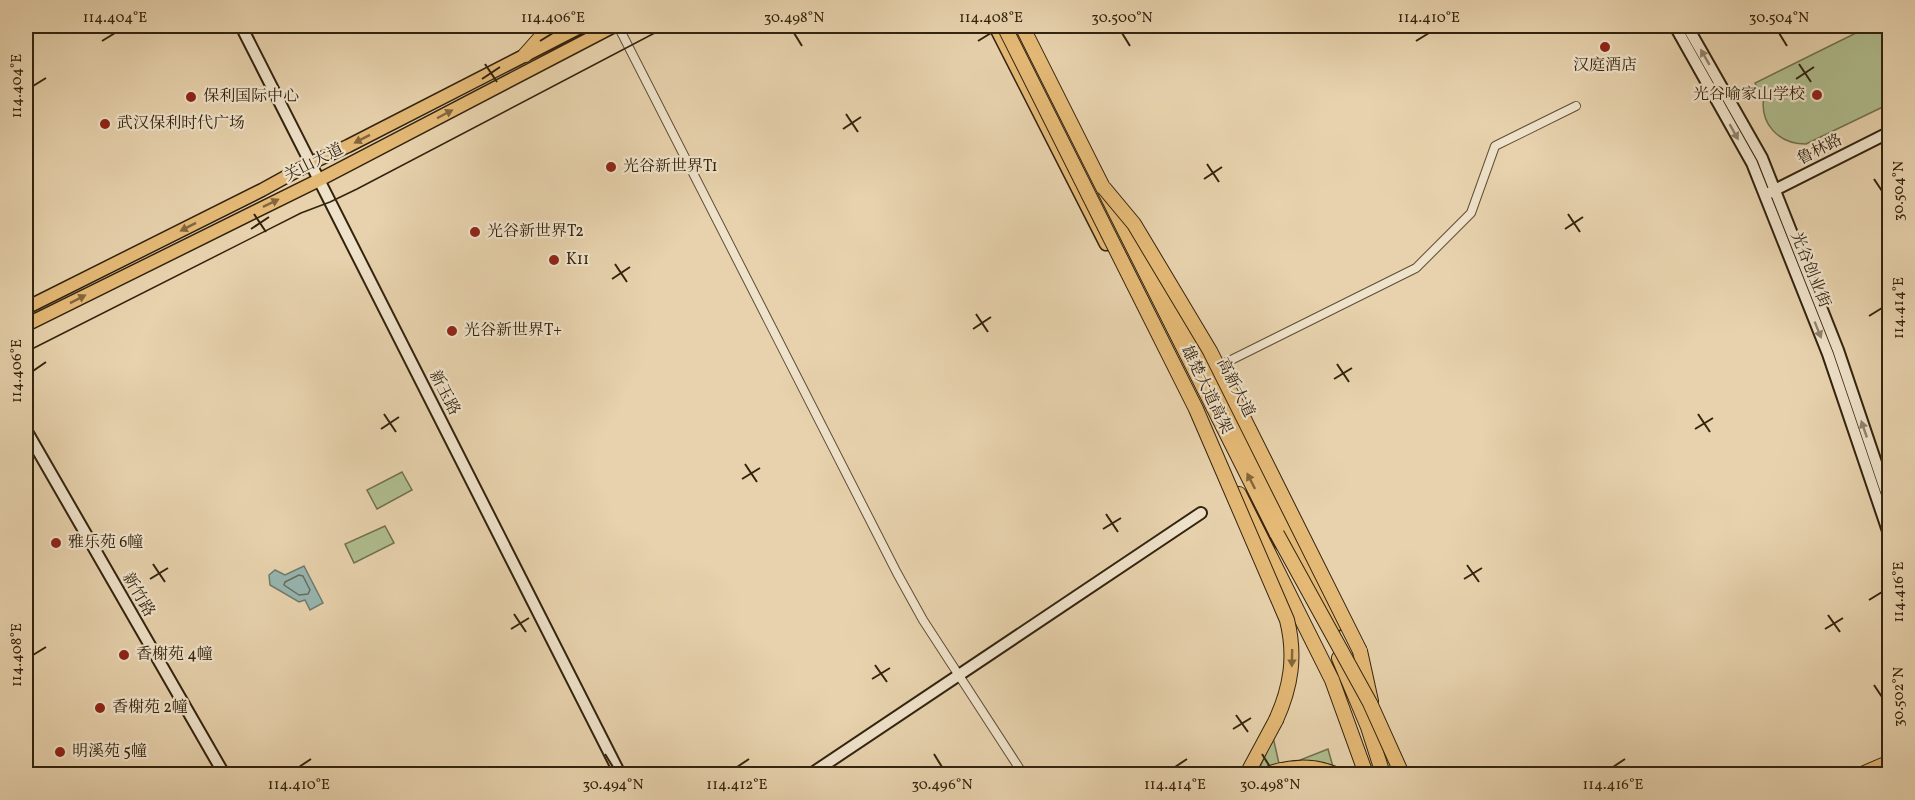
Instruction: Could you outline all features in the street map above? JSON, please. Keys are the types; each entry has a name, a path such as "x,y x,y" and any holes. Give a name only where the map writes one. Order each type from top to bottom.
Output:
{"highway":[{"path":"525,55 541,37 555,26"},
{"name":"雄楚大道高架","path":"1004,26 1332,680 1364,774"},
{"name":"雄楚大道高架","path":"1022,26 1353,688 1383,774"},
{"path":"1104,188 1134,224 1210,351 1360,651 1376,723"},
{"path":"1196,409 1281,606 1290,633 1292,660 1287,692 1276,720 1247,774"},
{"path":"1277,534 1370,703 1402,774"},
{"path":"1862,774 1890,762"},
{"path":"1268,774 1284,769 1299,768 1335,774"}],"main road":[{"name":"新玉路","path":"240,26 620,774"},
{"path":"525,55 545,26"},
{"name":"关山大道","path":"26,308 582,26"},
{"name":"关山大道","path":"26,325 319,180 616,26"},
{"path":"994,26 1193,411 1328,682 1364,774"},
{"name":"高新大道","path":"1027,26 1087,145 1264,480 1344,646 1395,774"},
{"name":"光谷创业街","path":"1676,26 1769,193 1838,350 1890,504"},
{"name":"光谷创业街","path":"1687,26 1762,158 1769,193 1828,354 1890,537"},
{"name":"鲁林路","path":"1769,193 1890,132"},
{"name":"新竹路","path":"26,430 224,774"},
{"path":"812,774 1201,513"},
{"path":"1881,774 1890,770"}],"street":[{"path":"616,26 897,573 923,620 1023,774"},
{"path":"1208,371 1416,268 1471,213 1495,146 1576,106"}],"green space":[{"name":"光谷喻家山学校","path":"1870,26 1889,26 1889,104 1806,144 1796,143 1779,136 1768,123 1763,106 1764,96 1755,83"},
{"path":"402,472 412,490 377,509 367,490"},
{"path":"385,526 394,543 354,563 345,544"},
{"path":"1273,737 1280,768 1328,749 1335,774 1257,774"}],"water":[{"path":"304,566 323,603 310,610 305,600 299,602 270,585 269,575 275,570 285,575"}],"tram line":[{"path":"26,352 301,213 357,189 668,26"}],"place":[{"name":"汉庭酒店","path":"1605,47"},
{"name":"光谷喻家山学校","path":"1817,95"},
{"name":"保利国际中心","path":"191,97"},
{"name":"武汉保利时代广场","path":"105,124"},
{"name":"光谷新世界T1","path":"611,167"},
{"name":"光谷新世界T2","path":"475,232"},
{"name":"K11","path":"554,260"},
{"name":"光谷新世界T+","path":"452,331"},
{"name":"雅乐苑 6幢","path":"56,543"},
{"name":"香榭苑 4幢","path":"124,655"},
{"name":"香榭苑 2幢","path":"100,708"},
{"name":"明溪苑 5幢","path":"60,752"}]}
